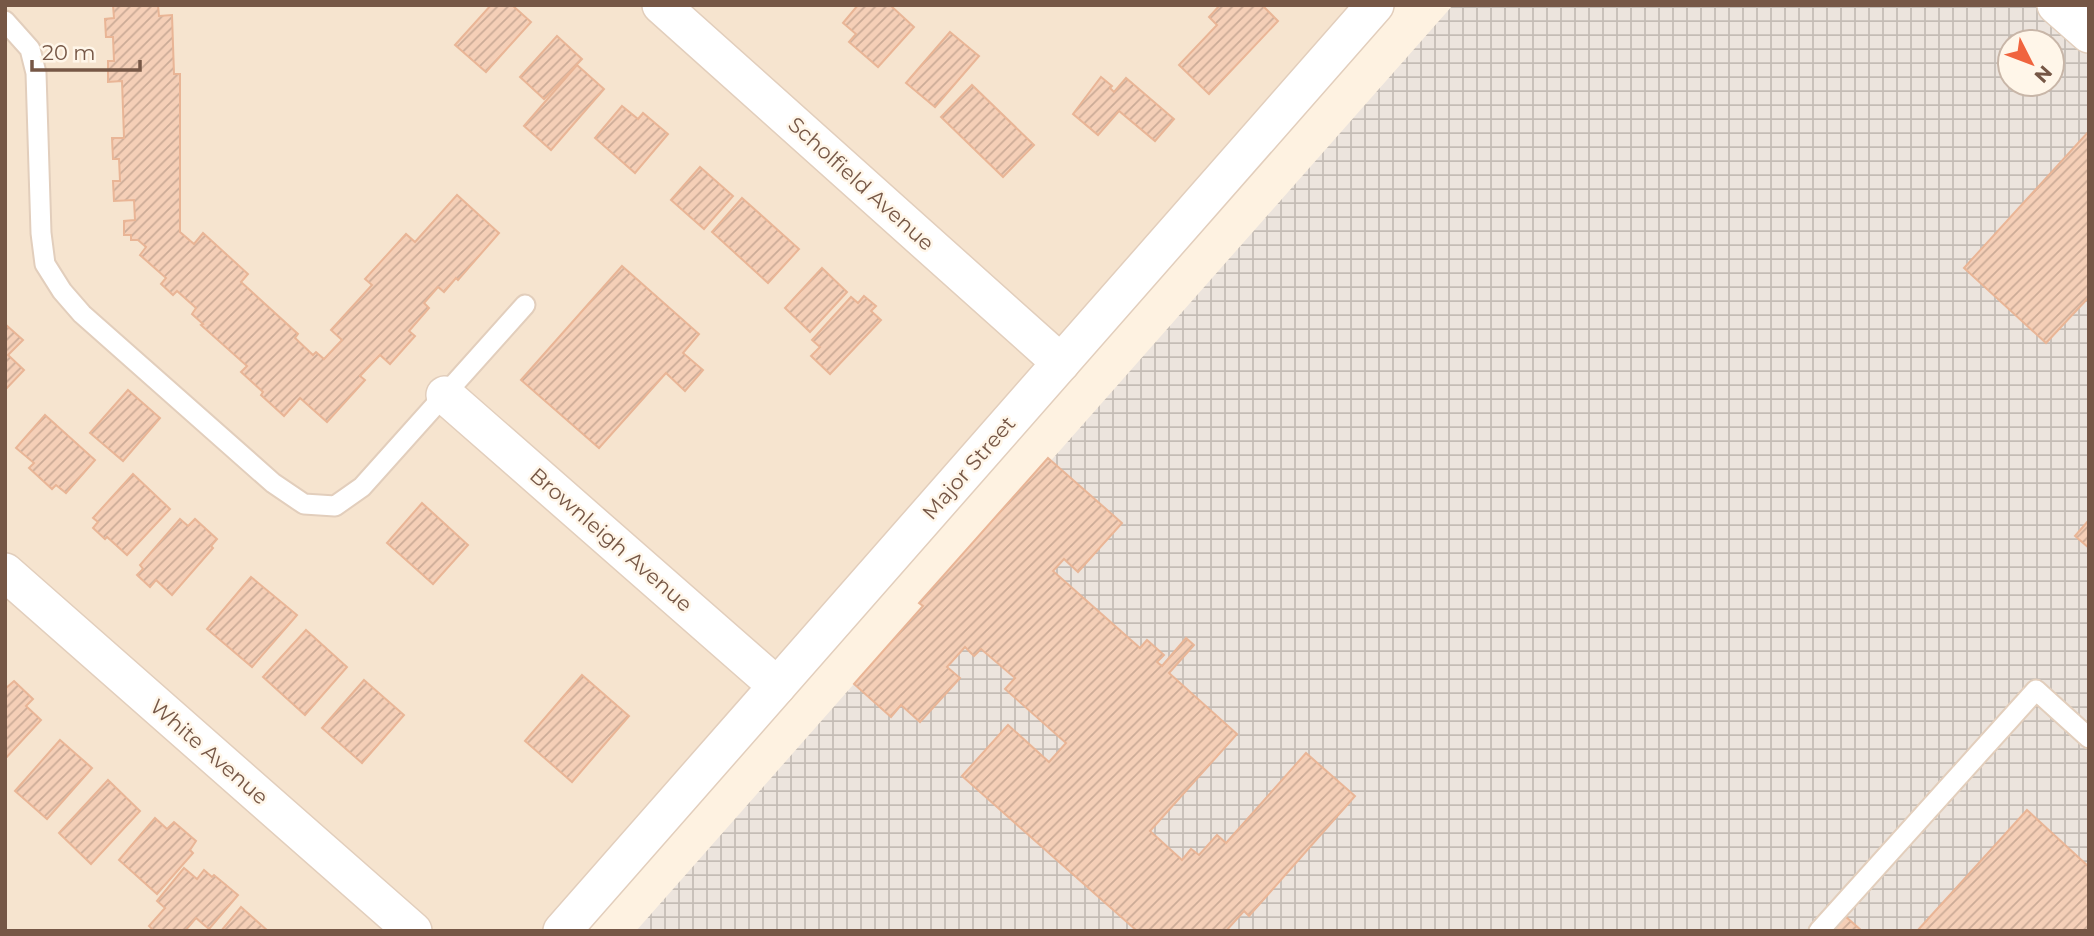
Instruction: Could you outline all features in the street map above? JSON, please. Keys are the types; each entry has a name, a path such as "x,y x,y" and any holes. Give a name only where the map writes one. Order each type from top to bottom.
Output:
{"street":[{"name":"Scholfield Avenue","path":"661,5 1061,363"},
{"name":"Major Street","path":"562,931 1375,5"},
{"path":"2056,5 2089,34"},
{"name":"Brownleigh Avenue","path":"445,394 777,686"},
{"name":"White Avenue","path":"5,572 413,931"}],"lane":[{"path":"5,21 30,49 36,73 41,233 45,264 62,291 82,314 273,483 303,504 335,506 362,487 525,305"},
{"path":"1819,931 2036,690 2089,738"}],"shaded area":[{"path":"5,5 1374,5 562,931 5,931"},
{"path":"1453,5 2089,5 2089,931 636,931"}],"building":[{"path":"113,5 158,5 159,16 172,15 174,74 180,74 180,232 194,244 203,233 248,274 241,282 298,334 295,338 313,355 316,352 324,359 342,340 331,330 372,285 365,279 406,234 415,242 457,195 499,233 458,280 456,278 444,292 438,287 424,303 429,308 409,331 415,336 390,364 380,355 360,376 365,380 327,422 300,398 284,416 261,395 263,392 241,372 247,366 192,314 196,308 177,291 173,295 161,284 166,278 140,255 146,247 138,240 131,240 131,235 124,235 124,221 135,220 134,200 114,201 113,181 120,181 119,159 113,159 112,138 124,138 122,81 108,82 108,61 114,61 113,37 106,37 105,19 114,18"},
{"path":"491,5 512,5 531,22 486,72 455,45"},
{"path":"858,5 890,5 914,27 878,67 849,42 856,34 843,23"},
{"path":"1220,5 1262,5 1278,21 1209,94 1179,65 1217,25 1209,17"},
{"path":"950,32 979,56 935,107 906,83"},
{"path":"557,36 582,59 544,99 520,77"},
{"path":"577,65 604,89 551,150 524,126"},
{"path":"1101,77 1112,86 1110,88 1114,92 1126,78 1174,119 1155,141 1119,111 1098,135 1073,114"},
{"path":"972,85 1034,145 1003,177 941,117"},
{"path":"622,106 638,119 643,113 668,134 635,173 595,138"},
{"path":"2089,131 2089,297 2046,343 1964,268"},
{"path":"700,167 733,196 704,229 671,200"},
{"path":"742,198 799,249 768,283 712,232"},
{"path":"622,266 699,334 683,353 703,370 685,391 666,373 599,448 521,380"},
{"path":"822,268 847,292 810,332 785,308"},
{"path":"864,296 876,306 871,311 881,320 830,374 811,356 820,347 812,340 851,297 858,303"},
{"path":"5,324 23,340 8,355 24,370 5,390"},
{"path":"128,390 160,418 123,461 90,433"},
{"path":"45,415 95,460 66,493 56,485 52,489 29,468 34,463 16,448"},
{"path":"1048,458 1122,523 1078,572 1064,559 1053,571 1140,648 1147,640 1164,655 1157,662 1162,666 1186,638 1194,645 1169,673 1237,734 1150,831 1182,860 1191,849 1199,855 1217,835 1226,843 1306,753 1355,796 1249,916 1244,911 1226,931 1137,931 962,776 1008,725 1049,762 1066,743 1005,689 1015,678 981,649 974,656 965,647 947,667 960,678 920,722 901,705 891,717 854,684 923,606 919,603"},
{"path":"133,474 170,509 127,555 93,528 98,522 93,518"},
{"path":"422,503 468,545 433,584 387,543"},
{"path":"180,519 188,526 195,519 217,539 211,546 213,548 172,595 156,580 150,587 137,575 143,569 140,565"},
{"path":"2089,520 2089,548 2075,536"},
{"path":"251,577 297,615 252,667 207,629"},
{"path":"306,630 347,667 305,715 263,677"},
{"path":"582,675 629,716 572,782 525,741"},
{"path":"364,680 404,715 362,763 322,728"},
{"path":"14,681 33,699 26,706 41,720 5,759 5,689"},
{"path":"60,740 92,768 47,819 15,791"},
{"path":"108,780 140,811 91,864 59,833"},
{"path":"2027,810 2089,867 2089,931 1917,931"},
{"path":"155,818 167,829 174,822 196,841 190,850 193,853 157,894 119,860"},
{"path":"184,868 197,879 204,870 212,877 214,875 238,895 209,929 196,918 185,931 154,931 149,926 165,908 157,901"},
{"path":"241,907 268,931 221,931"},
{"path":"1845,916 1862,931 1831,931"}]}
